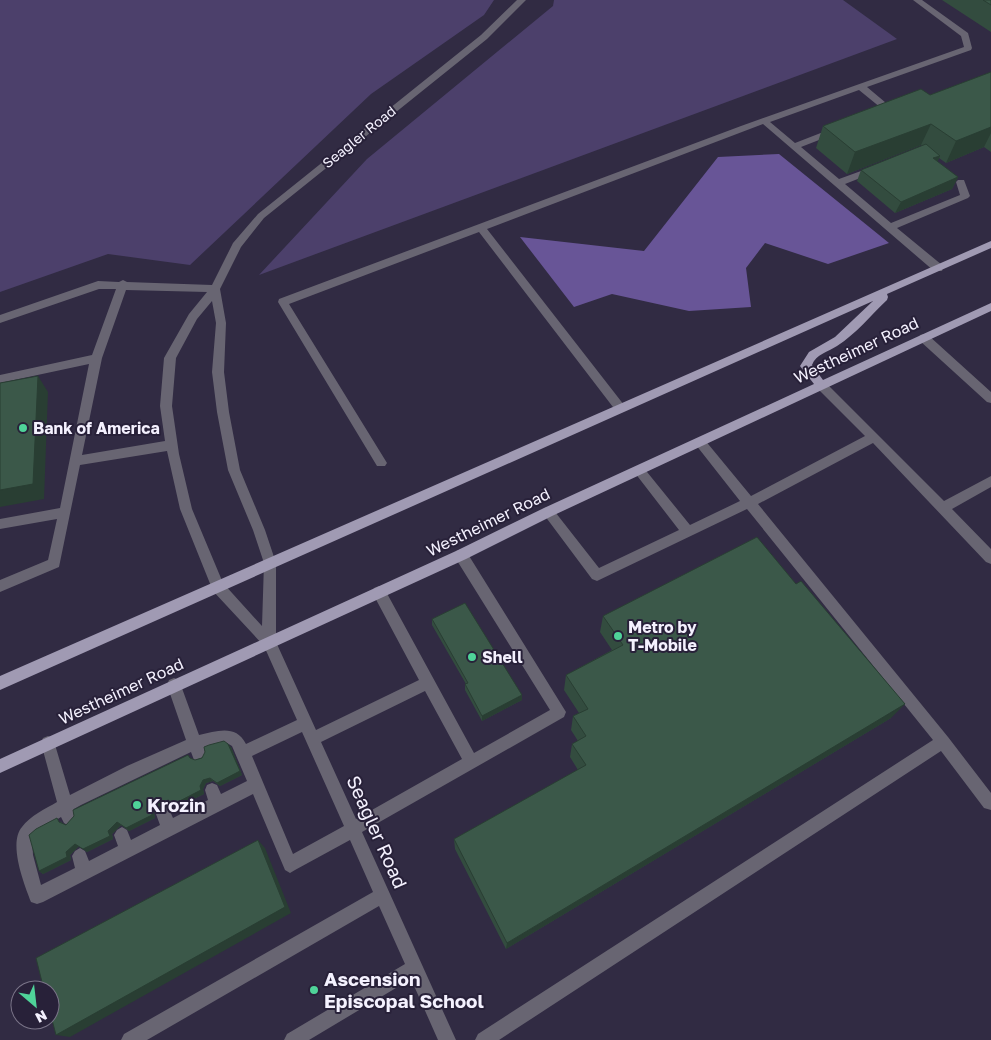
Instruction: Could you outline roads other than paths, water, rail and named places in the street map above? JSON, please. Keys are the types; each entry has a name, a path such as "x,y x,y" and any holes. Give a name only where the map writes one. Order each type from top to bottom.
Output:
{"main road":[{"path":"0,683 891,290 991,244"},
{"path":"821,385 806,366 808,360 812,355 833,344 891,290"},
{"name":"Westheimer Road","path":"0,766 174,685 461,556 548,512 991,307"}],"street":[{"name":"Seagler Road","path":"447,1040 269,642 218,587 186,509 166,406 170,358 192,317 215,289 237,245 261,216 484,37 522,0"},
{"path":"381,463 283,302 764,121 968,48 965,35 917,0"},
{"path":"860,86 889,110 881,114"},
{"path":"764,121 891,226 938,268"},
{"path":"795,146 846,127"},
{"path":"839,183 885,165"},
{"path":"891,226 965,196 961,182"},
{"path":"482,228 620,408"},
{"path":"0,319 98,285 123,284 215,289"},
{"path":"0,586 54,563 96,358 123,284"},
{"name":"Seagler Road","path":"215,289 221,323 218,372 223,412 234,470 259,530 270,563 269,642"},
{"path":"924,338 991,399"},
{"path":"0,379 96,358"},
{"path":"821,385 991,558"},
{"path":"548,512 597,575 750,502 874,437"},
{"path":"700,442 943,742 989,803 991,802"},
{"path":"75,461 172,444"},
{"path":"638,470 688,532"},
{"path":"943,508 991,481"},
{"path":"0,524 65,512"},
{"path":"256,784 214,797 167,821 126,850 37,896 24,849 24,835 28,828 36,822 67,811 228,736 237,741 243,753 290,865 559,712 461,556"},
{"path":"379,592 471,762"},
{"path":"312,739 428,683"},
{"path":"174,685 197,749"},
{"path":"243,753 305,723"},
{"path":"484,1040 943,742"},
{"path":"48,743 67,811"},
{"path":"122,835 126,850"},
{"path":"80,856 84,872"},
{"path":"130,1040 382,896"},
{"path":"299,1039 414,968"}],"place":[{"name":"Bank of America","path":"23,428"},
{"name":"Metro by T-Mobile","path":"618,636"},
{"name":"Shell","path":"472,657"},
{"name":"Krozin","path":"137,805"},
{"name":"Ascension Episcopal School","path":"314,990"}]}
